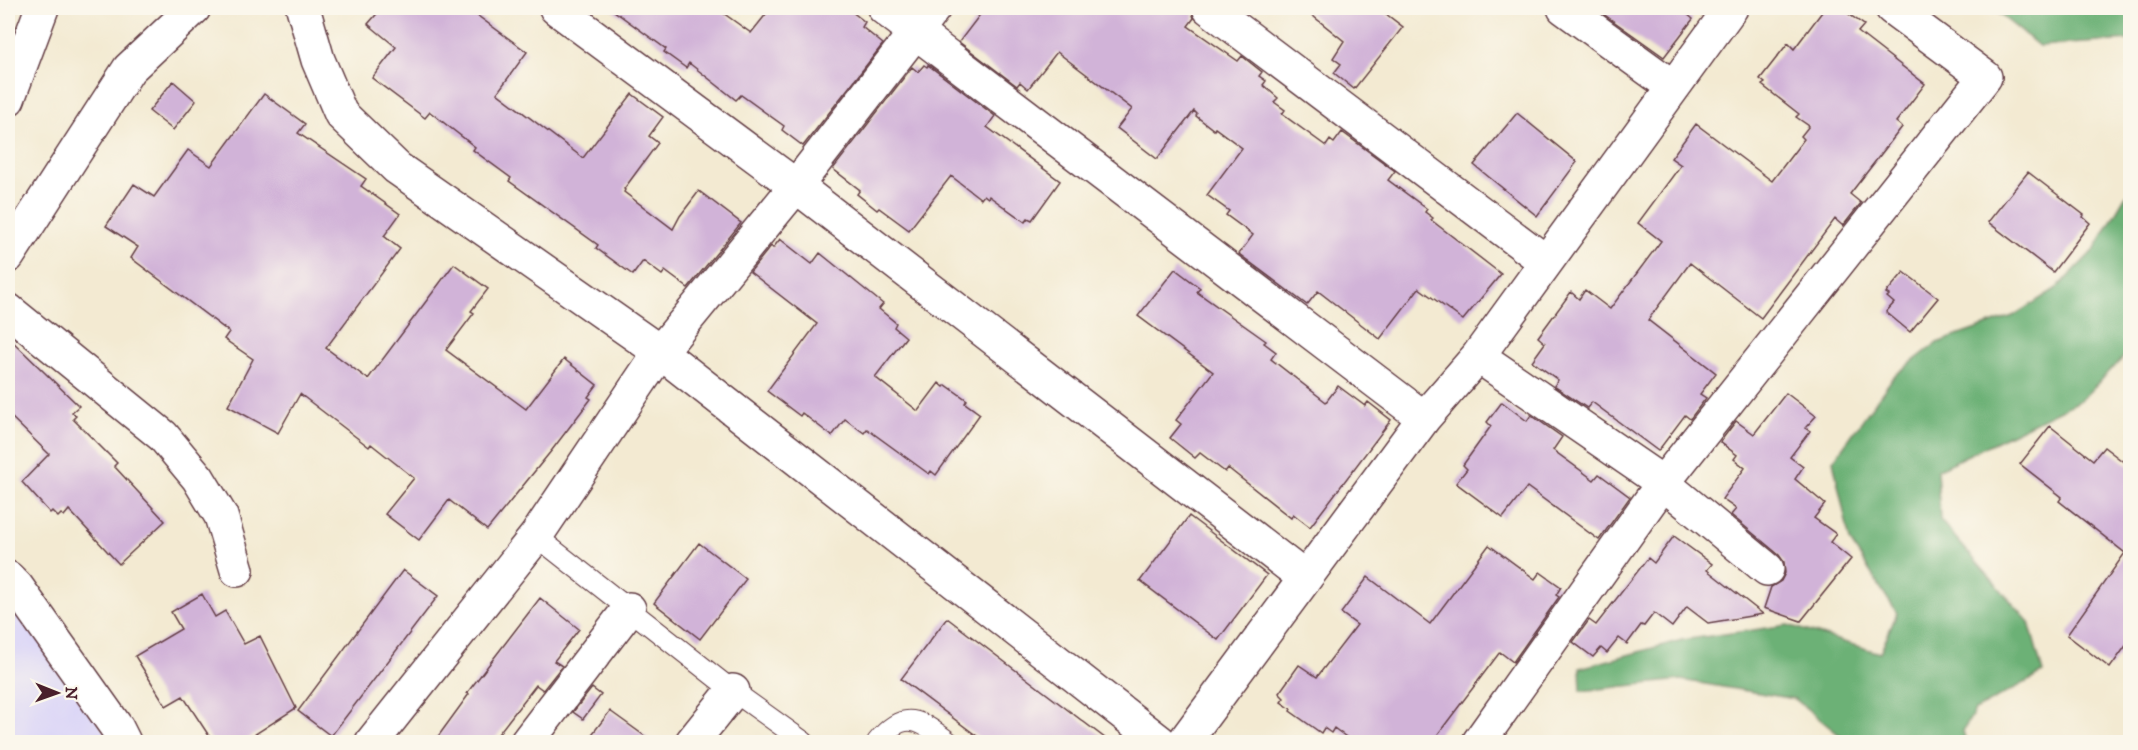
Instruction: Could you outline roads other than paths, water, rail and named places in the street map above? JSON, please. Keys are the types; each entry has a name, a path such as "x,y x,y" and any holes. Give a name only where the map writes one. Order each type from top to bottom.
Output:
{"street":[{"path":"8,99 17,45 42,8"},
{"path":"8,256 129,69 194,8"},
{"path":"303,8 318,60 341,114 389,160 407,175 660,352 1160,742"},
{"path":"556,8 796,186 1305,578"},
{"path":"884,8 925,20 1424,418"},
{"path":"1209,8 1546,262"},
{"path":"1564,8 1674,87"},
{"path":"1184,742 1424,418 1478,356 1731,8"},
{"path":"1479,742 1663,483 1984,77 1892,8"},
{"path":"372,742 536,536 660,352 796,186 925,20"},
{"path":"8,310 163,436 198,478 221,516 237,570"},
{"path":"1478,356 1663,483 1767,568"},
{"path":"8,578 17,587 117,728 124,742"},
{"path":"527,742 629,609"},
{"path":"692,742 733,691"}],"lane":[{"path":"536,536 733,691 804,742"},
{"path":"877,742 888,728 906,720 925,724 950,742"}]}
